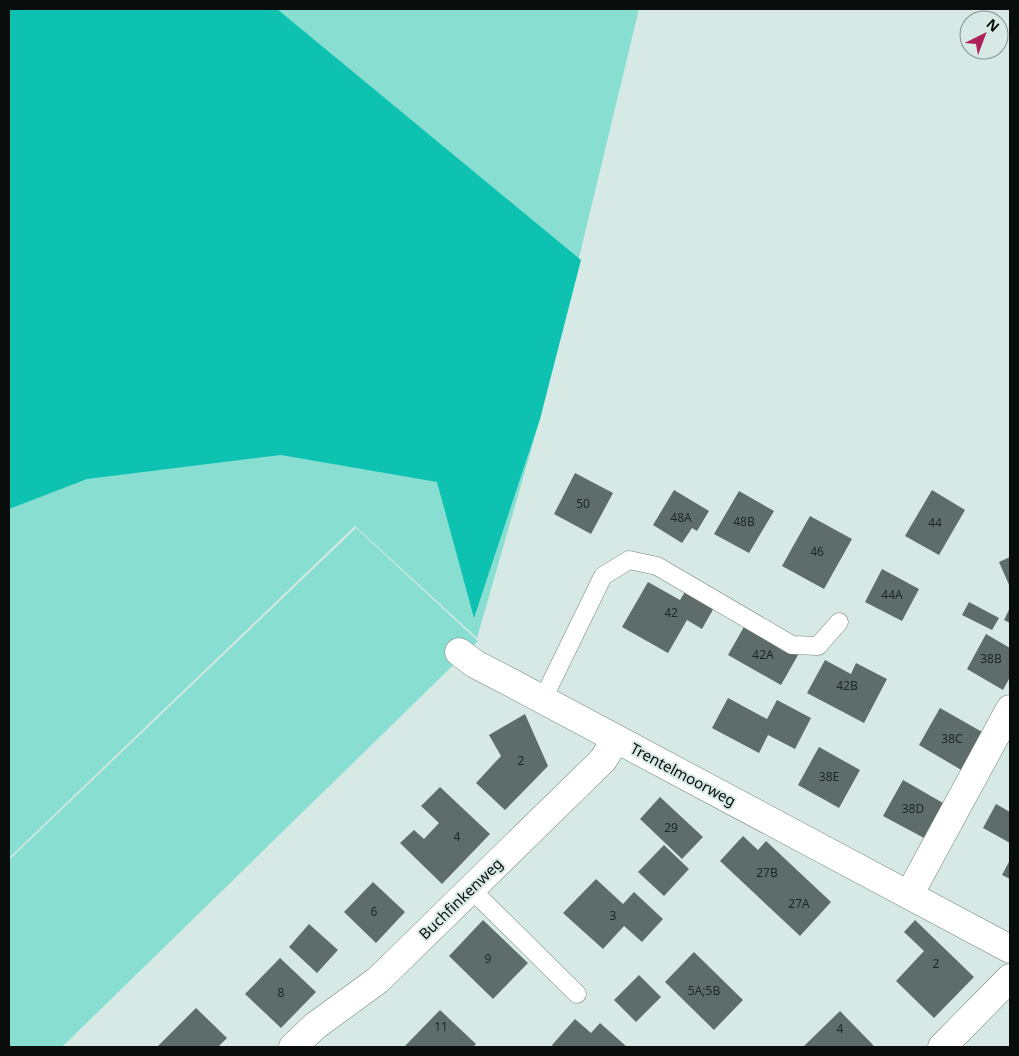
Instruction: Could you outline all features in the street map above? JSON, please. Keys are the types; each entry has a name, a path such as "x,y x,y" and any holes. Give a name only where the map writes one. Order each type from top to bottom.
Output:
{"street":[{"name":"Trentelmoorweg","path":"459,652 475,664 1010,949"},
{"path":"909,895 1009,715"},
{"name":"Buchfinkenweg","path":"293,1047 320,1037 603,760 616,739"},
{"path":"942,1047 1010,978"}],"lane":[{"path":"543,699 603,576 629,560 657,566 792,645 818,646 839,622"},
{"path":"471,889 577,994"}],"green space":[{"path":"9,9 639,9 540,419 477,638 355,526 9,858"},
{"path":"9,9 277,9 581,260 540,419 474,618 437,482 281,455 87,479 9,509"},
{"path":"356,528 478,641 62,1047 9,1047 9,860"}],"building":[{"path":"575,473 613,493 591,534 554,514"},
{"path":"674,490 709,511 697,531 692,528 682,543 653,525"},
{"path":"932,490 965,510 939,555 905,536"},
{"path":"739,491 774,511 749,553 714,534"},
{"path":"810,516 852,539 824,589 782,566"},
{"path":"1010,557 1010,587 999,562"},
{"path":"882,569 919,589 902,621 865,602"},
{"path":"648,582 680,600 686,590 715,606 702,629 687,620 668,653 622,627"},
{"path":"969,602 999,618 992,630 962,615"},
{"path":"1010,608 1010,623 1004,620"},
{"path":"745,625 798,655 781,685 728,655"},
{"path":"986,634 1010,648 1010,677 1003,690 967,669"},
{"path":"825,660 851,674 856,663 887,679 864,723 807,693"},
{"path":"728,698 767,719 777,700 811,718 795,749 768,735 759,753 712,728"},
{"path":"940,708 984,733 963,771 919,745"},
{"path":"525,714 548,766 505,810 476,783 501,756 489,735"},
{"path":"819,747 860,770 839,808 798,785"},
{"path":"903,780 943,803 924,838 883,816"},
{"path":"440,787 490,834 442,884 400,843 414,830 424,839 439,823 421,806"},
{"path":"660,797 703,837 682,859 640,819"},
{"path":"996,804 1010,812 1010,843 983,828"},
{"path":"743,836 758,850 766,841 831,902 800,936 720,861"},
{"path":"664,845 689,869 664,896 638,872"},
{"path":"1010,860 1010,879 1002,875"},
{"path":"596,879 623,904 634,892 663,919 642,942 624,926 603,949 563,913"},
{"path":"373,882 405,912 376,943 344,912"},
{"path":"483,920 528,963 493,999 449,956"},
{"path":"915,920 974,977 934,1018 896,981 924,951 904,932"},
{"path":"309,924 338,950 317,973 289,947"},
{"path":"694,952 743,1000 714,1030 665,982"},
{"path":"280,958 316,992 281,1028 245,994"},
{"path":"639,975 661,997 636,1022 614,1000"},
{"path":"196,1008 227,1038 218,1047 157,1047"},
{"path":"440,1010 476,1044 473,1047 404,1047"},
{"path":"840,1011 875,1047 803,1047"},
{"path":"575,1019 591,1033 600,1023 627,1047 554,1047 552,1045"}]}
